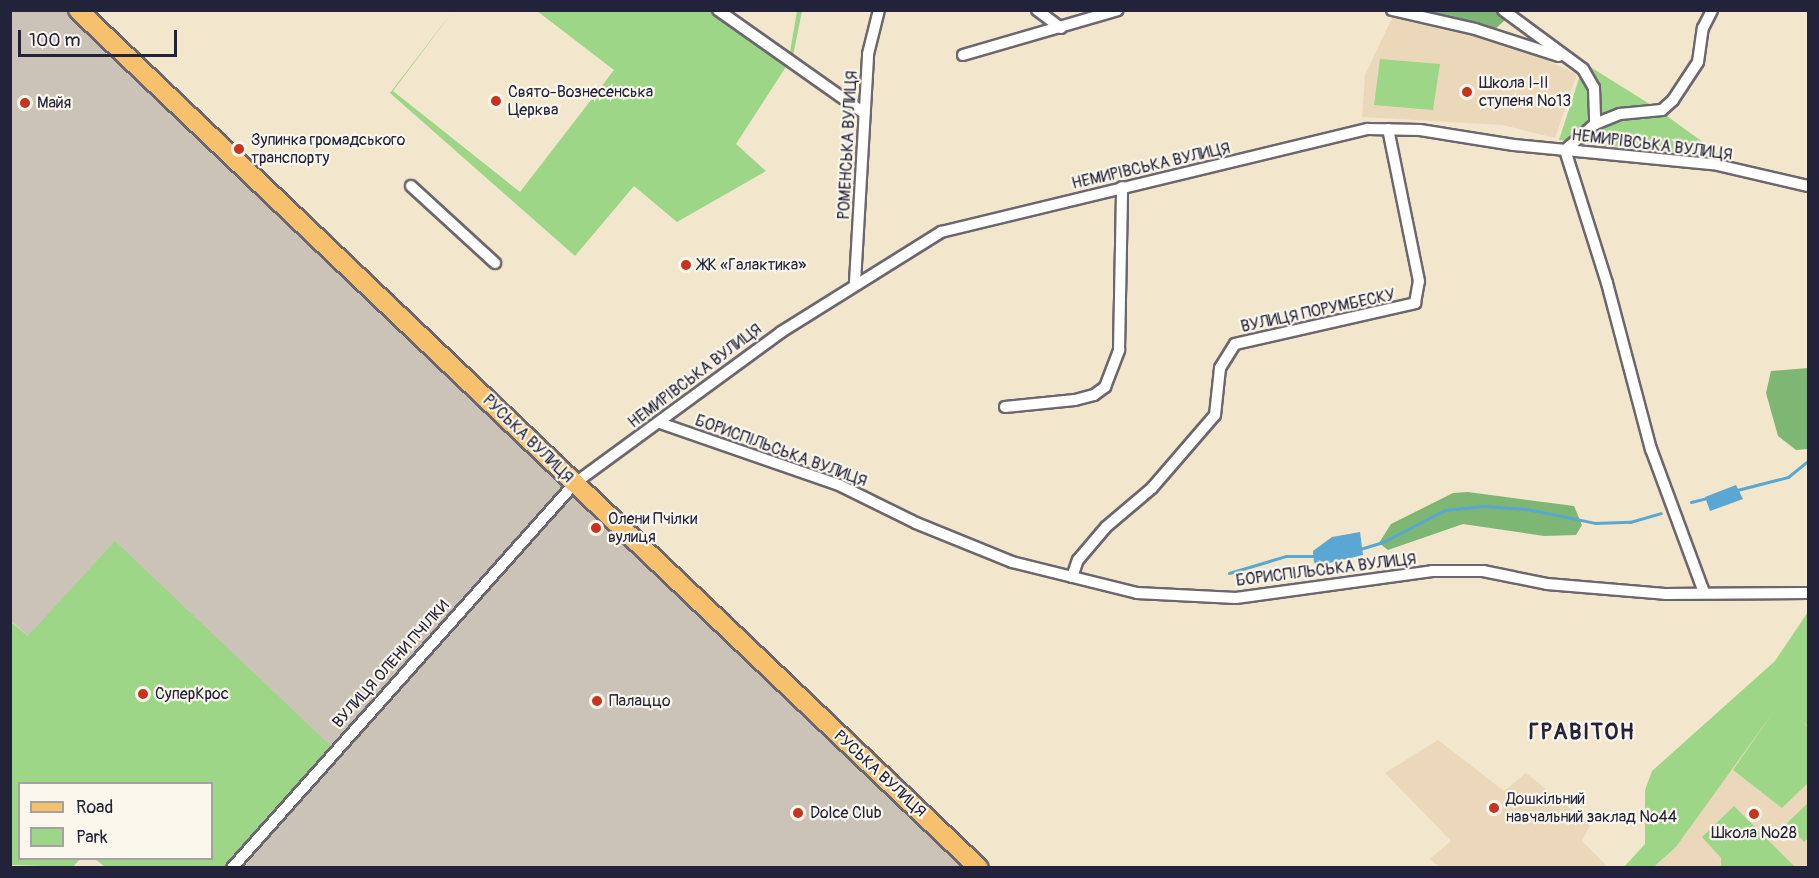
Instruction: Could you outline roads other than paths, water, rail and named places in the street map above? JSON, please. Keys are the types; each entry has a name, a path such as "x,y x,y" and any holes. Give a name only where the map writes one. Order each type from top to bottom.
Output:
{"main road":[{"name":"РУСЬКА ВУЛИЦЯ","path":"78,10 979,867"}],"street":[{"path":"717,10 864,113"},
{"name":"РОМЕНСЬКА ВУЛИЦЯ","path":"855,282 868,54 879,10"},
{"path":"1037,10 1061,28"},
{"path":"963,55 1118,10"},
{"path":"1392,10 1475,29 1571,60"},
{"path":"1503,10 1583,69 1594,88 1595,124"},
{"path":"1704,592 1651,449 1607,283 1565,150 1595,124 1620,114 1662,110 1673,100 1698,62 1703,28 1712,10"},
{"name":"НЕМИРІВСЬКА ВУЛИЦЯ","path":"575,483 660,423 781,332 855,282 940,232 1122,187 1368,129 1388,129 1565,150 1713,164 1809,186"},
{"name":"ВУЛИЦЯ ПОРУМБЕСКУ","path":"1072,577 1078,560 1106,527 1152,488 1215,416 1220,368 1235,344 1415,303 1419,281 1388,129"},
{"path":"411,186 495,263"},
{"path":"1005,407 1075,400 1094,395 1105,387 1119,351 1122,187"},
{"name":"БОРИСПІЛЬСЬКА ВУЛИЦЯ","path":"660,423 839,485 916,523 1012,562 1137,593 1236,598 1442,571 1483,571 1547,584 1665,594 1809,593"},
{"name":"ВУЛИЦЯ ОЛЕНИ ПЧІЛКИ","path":"232,867 575,483"}],"water":[{"path":"1736,485 1743,499 1710,511 1705,497"},
{"path":"1360,532 1363,555 1317,566 1314,562 1313,551 1332,537"}],"waterway":[{"path":"1737,490 1788,477 1808,461"},
{"path":"1691,502 1707,498"},
{"path":"1360,549 1383,542 1445,510 1484,506 1527,509 1595,523 1630,522 1661,513"},
{"path":"1229,573 1286,556 1318,556"}],"place":[{"name":"Школа I-II ступеня №13","path":"1467,92"},
{"name":"Свято-Вознесенська Церква","path":"496,101"},
{"name":"Майя","path":"25,103"},
{"name":"Зупинка громадського транспорту","path":"239,149"},
{"name":"ЖК «Галактика»","path":"686,265"},
{"name":"Олени Пчілки вулиця","path":"596,528"},
{"name":"СуперКрос","path":"143,694"},
{"name":"Палаццо","path":"597,701"},
{"name":"Дошкільний навчальний заклад №44","path":"1494,808"},
{"name":"Dolce Club","path":"798,813"},
{"name":"Школа №28","path":"1754,814"}],"district":[{"name":"ГРАВІТОН","path":"1582,733"}]}
